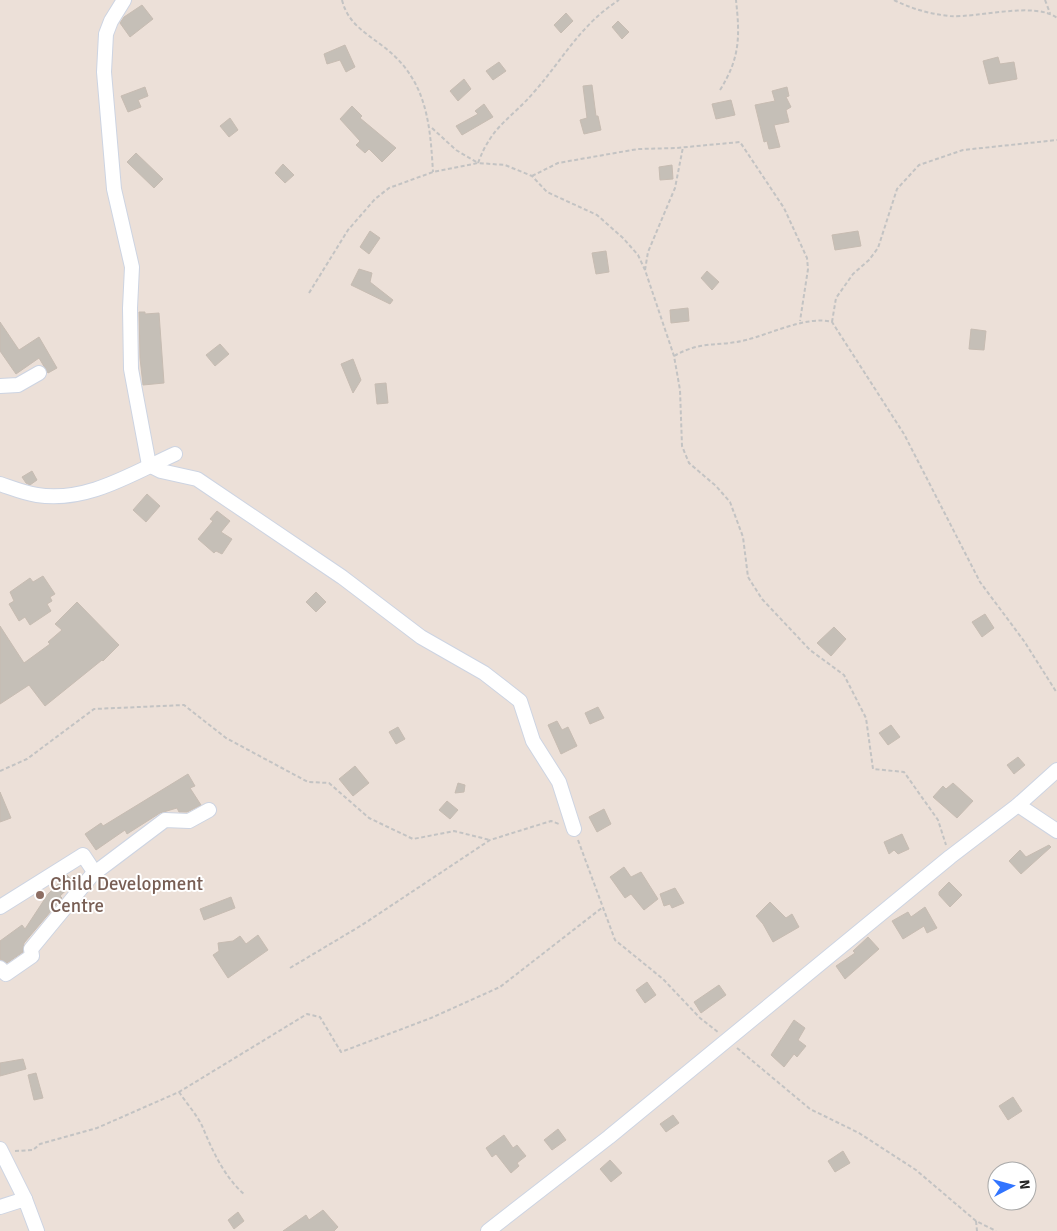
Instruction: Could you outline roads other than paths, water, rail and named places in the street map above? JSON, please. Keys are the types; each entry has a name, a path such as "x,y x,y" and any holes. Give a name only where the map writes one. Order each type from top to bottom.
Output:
{"street":[{"path":"124,0 111,21 106,34 104,72 114,189 132,267 130,308 131,369 149,466"},
{"path":"0,386 18,386 39,373"},
{"path":"0,484 36,495 74,495 90,492 175,454"},
{"path":"149,466 161,471 197,479 342,577 421,637 484,672 520,700 533,741 559,782 574,829"},
{"path":"488,1231 608,1137 950,857 1018,805 1057,770"},
{"path":"1018,805 1057,831"},
{"path":"0,968 6,974 32,956 31,949 95,873 165,820 189,821 209,810"},
{"path":"0,907 84,854 95,873"},
{"path":"2,1153 25,1199 37,1231"},
{"path":"0,1207 25,1199"}],"place":[{"name":"Child Development Centre","path":"40,895"}]}
